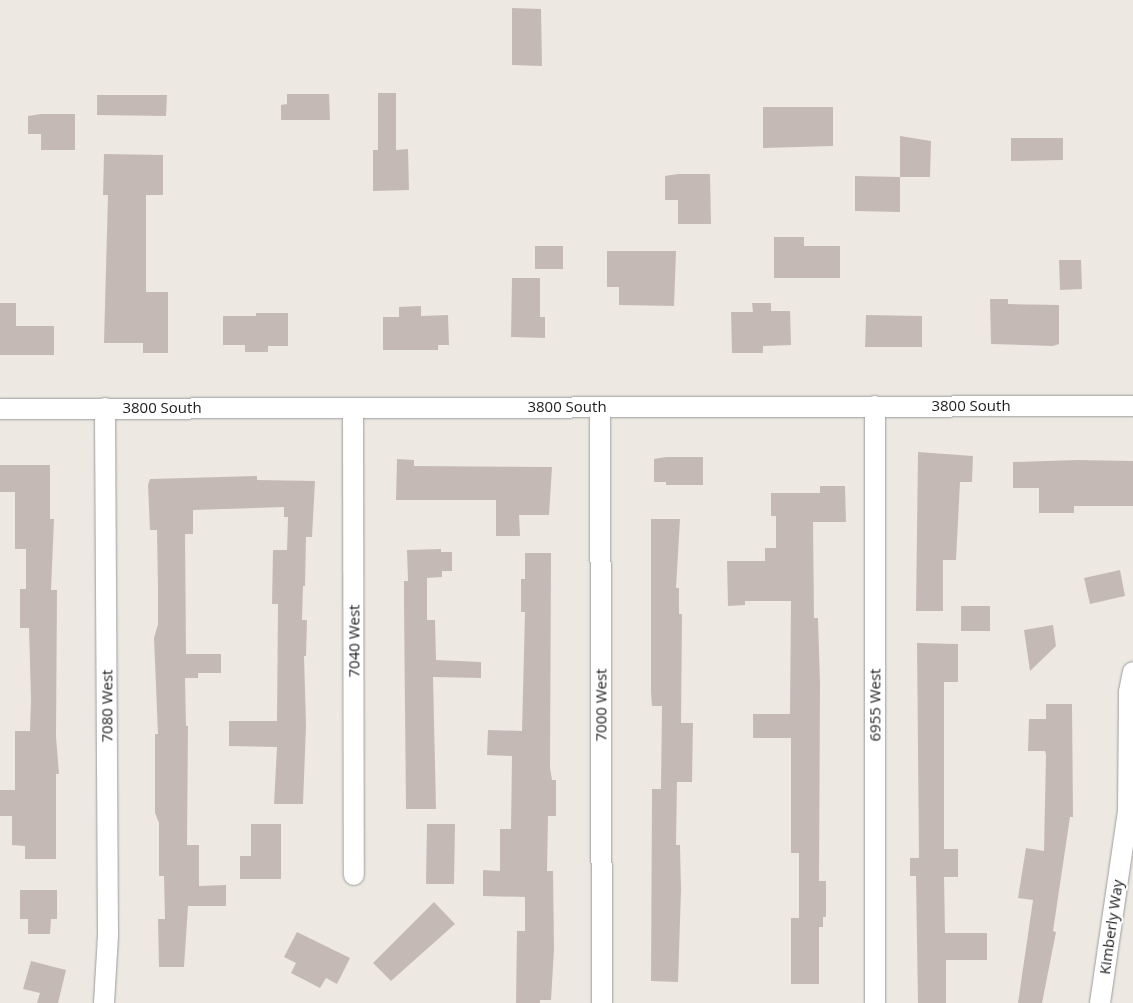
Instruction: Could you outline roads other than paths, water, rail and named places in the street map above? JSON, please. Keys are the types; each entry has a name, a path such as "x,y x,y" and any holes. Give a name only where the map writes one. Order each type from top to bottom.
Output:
{"street":[{"name":"6955 West","path":"875,406 875,1003"},
{"name":"3800 South","path":"0,409 1133,406"},
{"name":"7080 West","path":"104,1003 108,935 105,408"},
{"name":"7040 West","path":"353,408 354,875"},
{"name":"7000 West","path":"600,408 602,1003"},
{"name":"Kimberly Way","path":"1100,1003 1128,810 1129,692 1133,672"}]}
